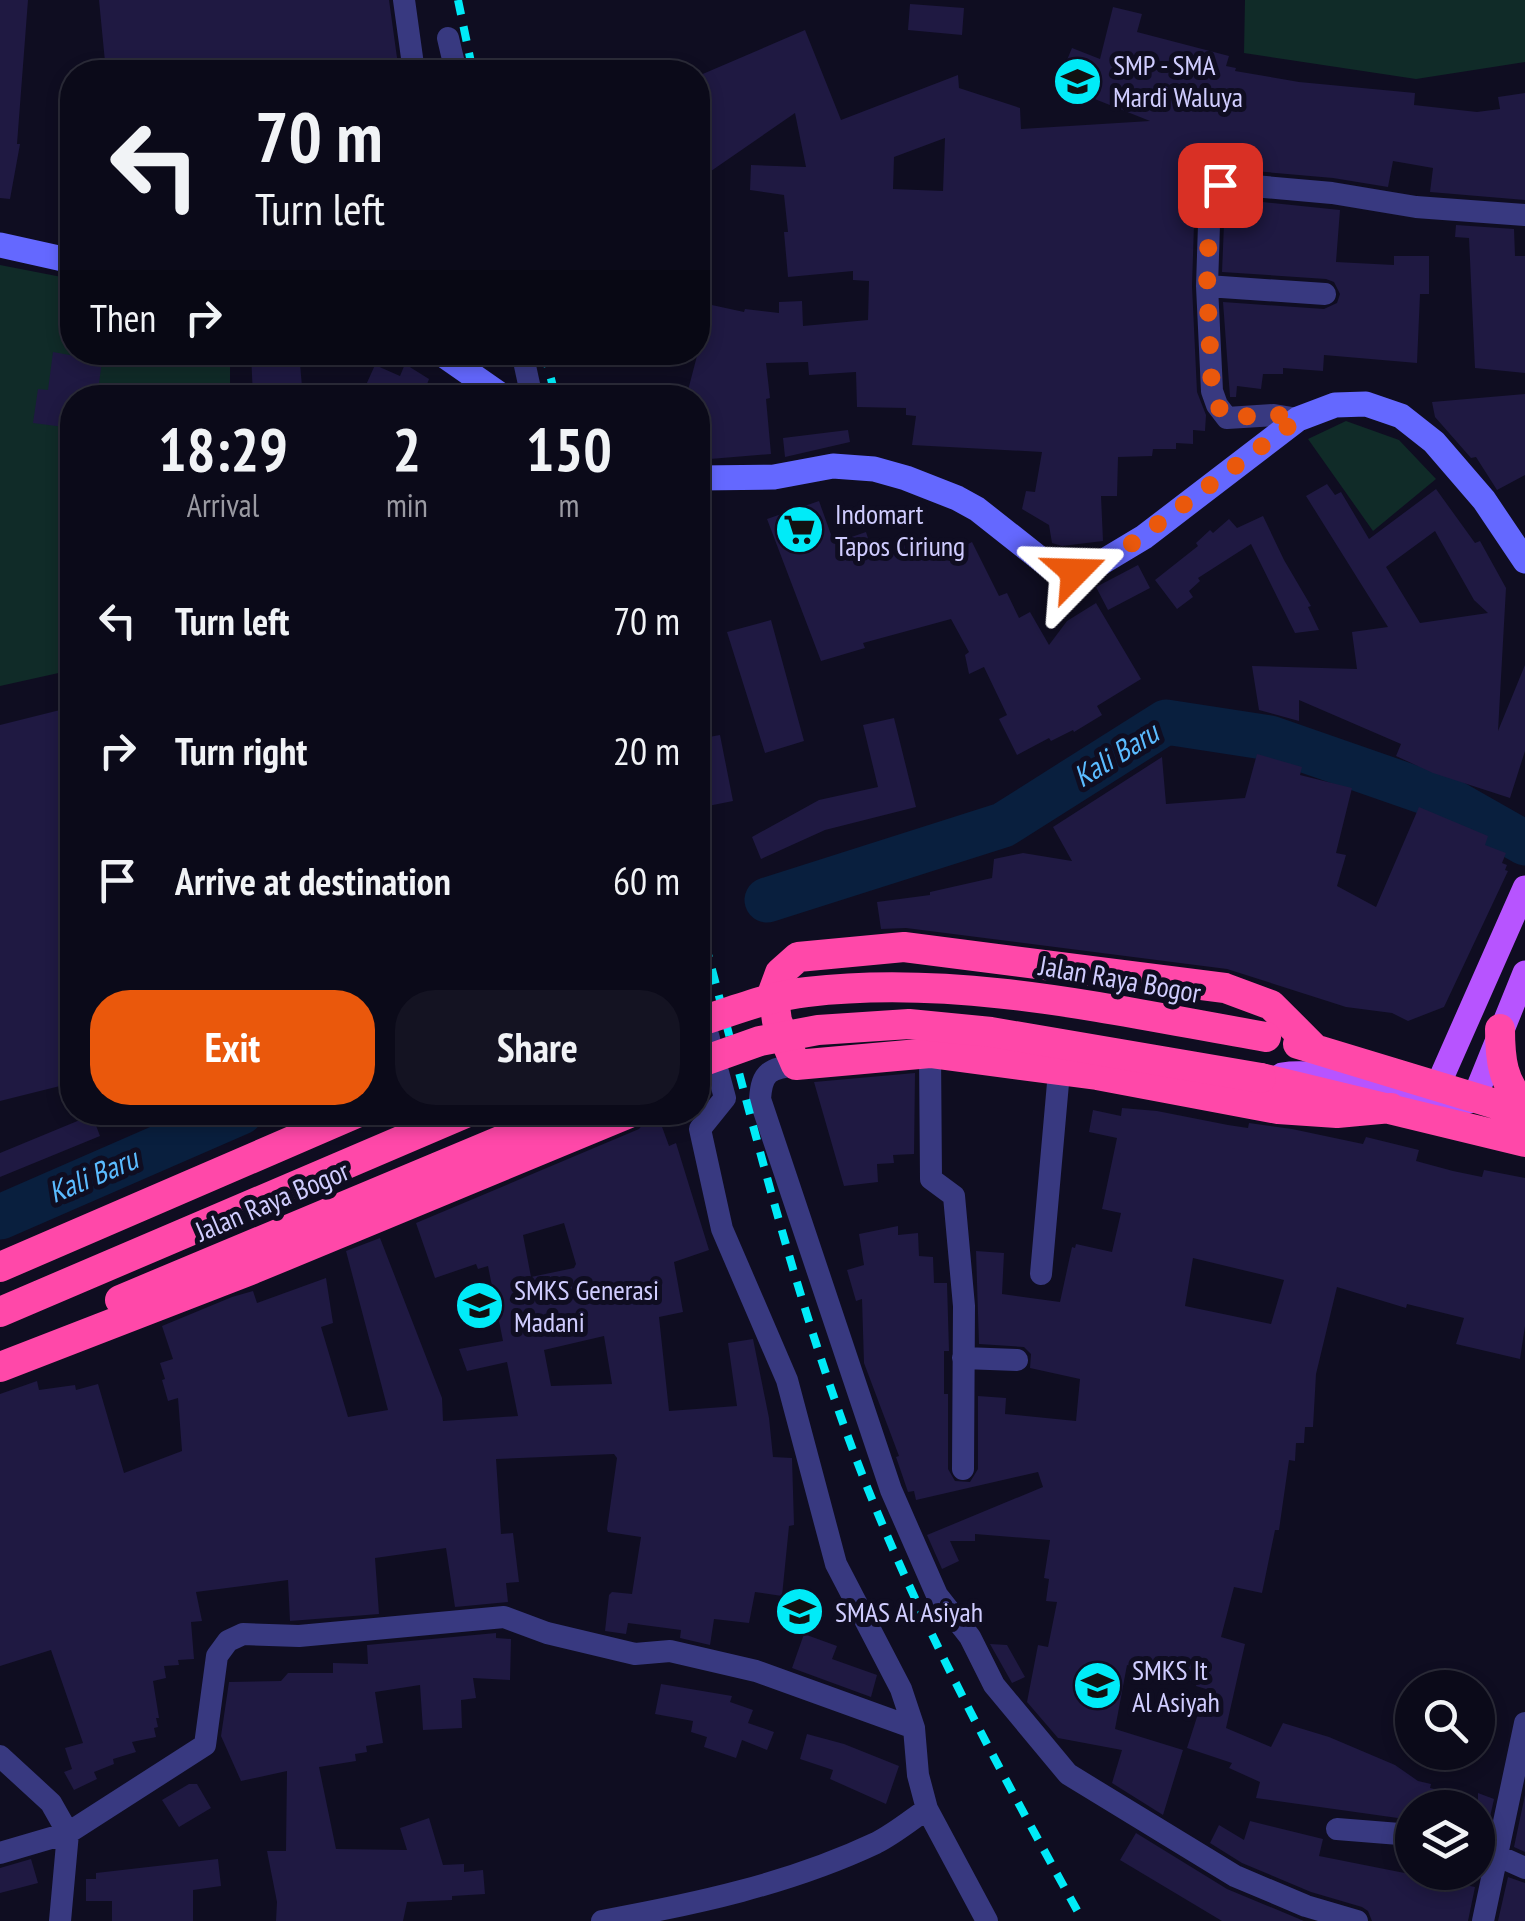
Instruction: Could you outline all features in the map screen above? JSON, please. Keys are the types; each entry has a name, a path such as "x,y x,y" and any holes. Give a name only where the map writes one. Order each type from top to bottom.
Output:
{"highway":[{"path":"1314,1048 1271,1005 1226,988 904,947 798,957 780,972 773,992 778,1021 796,1065 930,1053 1097,1075 1278,1109 1337,1113 1391,1108"},
{"name":"Jalan Raya Bogor","path":"710,1019 804,992 904,985 1025,995 1314,1048 1525,1113"},
{"path":"710,1073 760,1042 818,1030 909,1024 990,1032 1264,1079 1525,1142"},
{"path":"1500,1029 1500,1059 1507,1080 1525,1104"},
{"path":"0,1268 329,1125"},
{"name":"Jalan Raya Bogor","path":"2,1311 438,1125"},
{"name":"Jalan Raya Bogor","path":"10,1346 538,1125"},
{"path":"0,1367 253,1269 601,1125"}],"main road":[{"path":"0,245 60,258"},
{"path":"458,365 486,385"},
{"path":"710,478 761,478 833,466 874,469 957,498 1054,568 1075,572 1089,570 1115,556 1298,419 1336,404 1366,404 1401,416 1434,442 1460,469 1525,561"},
{"path":"1438,1085 1525,888"},
{"path":"1264,1079 1286,1074 1346,1078 1450,1103 1474,1099 1525,973"}],"street":[{"path":"404,0 412,60"},
{"path":"448,38 453,60"},
{"path":"1298,419 1274,414 1227,418 1217,405 1212,391 1207,286 1210,194 1214,187 1332,192 1416,208 1525,215"},
{"path":"1207,286 1325,294"},
{"path":"930,1053 931,1179 954,1196 964,1306 964,1469"},
{"path":"796,1065 773,1069 762,1082 760,1099 892,1490 937,1595 970,1637 994,1685 1068,1774 1235,1876 1306,1906 1357,1921"},
{"path":"1041,1274 1058,1072"},
{"path":"710,1082 725,1098 710,1117"},
{"path":"703,1125 700,1129 722,1228 787,1380 836,1564 902,1689 914,1728 918,1776 927,1809 988,1921"},
{"path":"963,1358 1017,1360"},
{"path":"0,1853 68,1833 204,1745 217,1656 228,1642 243,1634 299,1636 504,1617 635,1654 670,1651 756,1671 914,1728"},
{"path":"1495,1821 1525,1723"},
{"path":"0,1756 51,1802 68,1833 60,1921"},
{"path":"602,1921 706,1902 804,1872 879,1842 927,1809"},
{"path":"1337,1829 1395,1834"},
{"path":"1495,1855 1525,1868"},
{"path":"1484,1921 1485,1890"}],"green space":[{"path":"1245,0 1525,0 1525,62 1416,79 1244,53"},
{"path":"0,265 60,277 60,365 230,365 230,385 60,385 60,673 0,686"},
{"path":"1346,421 1399,440 1436,479 1373,531 1308,439"}],"building":[{"path":"0,0 28,0 20,144 10,199 0,198"},
{"path":"99,0 389,0 397,60 105,60"},
{"path":"910,4 964,8 962,35 908,30"},
{"path":"1113,7 1142,14 1137,32 1229,56 1226,66 1236,68 1235,71 1299,82 1415,93 1414,105 1477,112 1500,109 1498,97 1525,93 1525,200 1430,192 1433,168 1393,161 1388,187 1232,169 1205,175 1195,194 1192,286 1197,392 1206,415 1205,431 1193,430 1193,444 1176,443 1176,449 1153,449 1152,456 1118,457 1117,496 1101,496 1103,541 1062,546 1052,543 1049,525 1022,509 1026,491 1035,492 1042,452 912,445 916,416 906,415 906,408 857,407 856,372 809,375 808,362 766,363 771,454 710,459 710,385 689,385 695,365 710,365 710,305 744,312 745,309 779,313 779,302 802,301 803,326 868,320 869,281 853,280 853,271 788,277 784,195 750,190 751,165 806,167 795,113 710,172 710,71 805,30 841,120 958,75 959,88 1020,108 1021,129 1150,121 1057,84 1072,48 1100,59","holes":["945,138 943,191 893,189 894,157"]},
{"path":"1225,200 1340,210 1336,262 1394,265 1394,256 1429,256 1429,294 1420,294 1417,363 1324,355 1323,371 1283,368 1283,374 1263,374 1261,389 1237,386 1236,397 1230,397 1223,302 1324,309 1337,303 1340,294 1334,282 1326,279 1222,272"},
{"path":"1456,225 1514,229 1515,256 1525,256 1525,373 1475,368 1469,238 1455,237"},
{"path":"53,352 60,353 60,365 101,365 99,385 60,385 60,426 33,423 38,389 48,390"},
{"path":"252,365 300,365 302,385 252,385"},
{"path":"375,365 400,376 407,365 429,379 427,385 366,385"},
{"path":"1525,394 1525,475 1497,490 1476,457 1471,458 1435,417 1432,402"},
{"path":"848,430 850,442 785,457 783,438"},
{"path":"1327,484 1335,495 1341,492 1369,539 1436,489 1475,543 1480,541 1506,588 1498,731 1525,665 1525,751 1510,798 1433,773 1396,756 1401,744 1299,700 1299,721 1259,710 1252,666 1357,669 1352,632 1388,627 1306,496","holes":["1435,531 1474,600 1488,613 1420,623 1386,567"]},
{"path":"819,501 834,543 866,532 873,554 904,544 906,551 929,544 931,553 948,545 952,552 972,542 999,596 1007,593 1019,618 1030,612 1049,645 1067,621 1096,603 1141,679 1097,706 1102,715 1074,732 1051,741 1049,738 1017,755 999,719 1007,715 984,667 969,674 965,655 969,652 951,619 863,643 865,648 821,661 767,519"},
{"path":"1263,516 1311,606 1308,607 1319,630 1295,633 1251,544 1198,578 1200,581 1189,591 1193,597 1177,609 1155,580 1198,546 1196,543 1210,530 1213,533 1229,519 1237,528"},
{"path":"1138,565 1150,588 1108,610 1096,587"},
{"path":"771,620 804,741 765,753 727,632"},
{"path":"60,710 60,1086 0,1101 0,725"},
{"path":"894,718 916,807 825,830 761,859 752,837 819,800 878,787 863,725"},
{"path":"720,735 733,801 710,806 710,737"},
{"path":"1257,754 1302,767 1300,775 1352,788 1336,853 1346,855 1337,886 1376,907 1419,807 1488,836 1485,845 1506,853 1502,863 1508,871 1444,1007 1408,1021 1392,1013 1346,1007 1227,969 906,928 881,929 877,902 930,895 992,878 994,859 1023,853 1072,861 1053,827 1162,757 1166,804 1245,798"},
{"path":"915,1073 914,1154 893,1155 894,1163 877,1164 878,1182 844,1186 814,1082"},
{"path":"1122,1108 1157,1111 1248,1128 1249,1123 1292,1129 1363,1144 1366,1137 1419,1150 1416,1161 1453,1171 1482,1177 1484,1170 1525,1178 1525,1326 1520,1359 1456,1344 1464,1318 1407,1304 1406,1308 1337,1287 1316,1374 1313,1427 1305,1427 1304,1443 1296,1443 1295,1461 1289,1460 1279,1530 1275,1530 1262,1593 1234,1587 1221,1637 1245,1644 1226,1728 1271,1747 1283,1723 1329,1737 1395,1765 1395,1770 1402,1770 1437,1790 1395,1790 1395,1818 1256,1798 1260,1782 1229,1768 1232,1763 1187,1748 1206,1689 1196,1686 1197,1682 1127,1665 1115,1729 1183,1750 1163,1815 1112,1783 1122,1750 1058,1738 1027,1702 1038,1645 1048,1647 1057,1602 1046,1601 1049,1579 1044,1578 1050,1540 975,1534 975,1541 950,1541 959,1561 942,1569 927,1535 1043,1487 1038,1472 916,1500 914,1491 908,1492 896,1457 899,1456 864,1363 862,1299 856,1301 847,1270 864,1265 859,1234 898,1226 898,1235 918,1233 919,1256 933,1257 934,1283 947,1283 949,1351 944,1351 944,1394 948,1394 948,1469 955,1481 970,1482 978,1469 978,1396 1006,1398 1005,1414 1076,1421 1080,1379 1030,1368 1031,1354 1024,1347 979,1344 976,1251 1004,1253 1002,1294 1060,1302 1072,1247 1076,1244 1112,1252 1121,1213 1102,1209 1117,1138 1089,1132 1093,1110 1121,1116","holes":["1193,1258 1284,1280 1271,1324 1185,1306"]},
{"path":"68,1125 96,1125 100,1136 0,1177 0,1153"},
{"path":"642,1125 661,1125 669,1146 676,1143 709,1250 674,1262 683,1312 659,1317 669,1411 737,1406 728,1343 753,1339 773,1457 792,1458 794,1525 789,1526 782,1596 755,1592 749,1623 714,1619 710,1645 680,1638 681,1630 628,1623 626,1634 605,1631 609,1595 632,1594 641,1537 607,1529 617,1458 614,1454 496,1459 501,1534 513,1533 519,1582 506,1583 508,1602 455,1607 446,1548 375,1558 379,1614 290,1621 288,1580 196,1592 202,1621 191,1622 194,1659 164,1666 166,1678 153,1681 159,1718 158,1727 154,1728 156,1737 132,1742 136,1752 113,1759 114,1764 94,1772 97,1779 74,1790 64,1772 72,1769 65,1748 83,1743 51,1650 0,1666 0,1394 37,1381 39,1390 75,1385 76,1390 98,1384 124,1473 182,1451 178,1398 168,1401 162,1380 165,1379 160,1363 173,1359 162,1326 232,1297 253,1291 257,1303 326,1278 333,1323 321,1327 348,1417 388,1410 346,1251 380,1238 442,1398 443,1421 518,1416 507,1362 467,1371 459,1349 503,1341 488,1266 478,1269 476,1264 435,1278 416,1223","holes":["564,1223 574,1268 531,1277 523,1235","604,1336 612,1384 551,1386 544,1350"]},
{"path":"496,1633 496,1638 511,1639 510,1680 473,1678 476,1698 461,1700 462,1728 423,1730 420,1685 375,1692 383,1743 366,1746 367,1752 355,1754 356,1761 319,1767 336,1849 407,1850 400,1828 429,1818 443,1865 464,1864 464,1872 483,1870 485,1894 407,1902 403,1921 276,1921 277,1902 267,1851 286,1851 287,1771 241,1781 221,1736 229,1682 281,1681 288,1673 333,1673 333,1663 368,1664 367,1645"},
{"path":"804,1634 837,1646 832,1659 877,1675 871,1697 792,1668"},
{"path":"990,1644 1007,1645 1025,1677 1012,1683"},
{"path":"661,1684 732,1696 730,1702 753,1710 748,1723 774,1732 767,1750 742,1740 736,1758 704,1747 707,1737 691,1732 693,1721 655,1714"},
{"path":"807,1734 899,1766 886,1804 830,1779 833,1770 800,1759"},
{"path":"189,1784 197,1784 211,1808 179,1827 162,1800"},
{"path":"1525,1795 1525,1852 1514,1847"},
{"path":"1250,1821 1323,1839 1319,1856 1395,1871 1395,1890 1474,1890 1468,1921 1372,1921 1362,1907 1311,1892 1242,1863 1210,1843 1219,1825 1244,1840"},
{"path":"1136,1833 1227,1889 1304,1921 1222,1921 1120,1860"},
{"path":"31,1859 38,1883 0,1893 0,1868"},
{"path":"218,1859 221,1886 193,1890 193,1921 112,1921 112,1901 86,1901 86,1879 96,1879 96,1873"},
{"path":"1508,1877 1525,1883 1525,1921 1498,1921"}],"waterway":[{"name":"Kali Baru","path":"767,900 1003,825 1166,722 1270,738 1451,801 1525,843"},
{"name":"Kali Baru","path":"0,1217 211,1125"}],"railway":[{"path":"458,0 470,60"},
{"path":"547,365 553,385"},
{"path":"710,963 790,1259 857,1461 933,1637 1083,1921"}],"place":[{"name":"SMP - SMA Mardi Waluya","path":"1078,81"},
{"name":"Indomart Tapos Ciriung","path":"800,530"},
{"name":"SMKS Generasi Madani","path":"479,1306"},
{"name":"SMAS Al Asiyah","path":"800,1612"},
{"name":"SMKS It Al Asiyah","path":"1097,1686"}],"route":[{"path":"1075,572 1089,570 1115,556 1298,419 1274,414 1227,418 1212,391 1207,286 1210,194 1220,185"}]}
